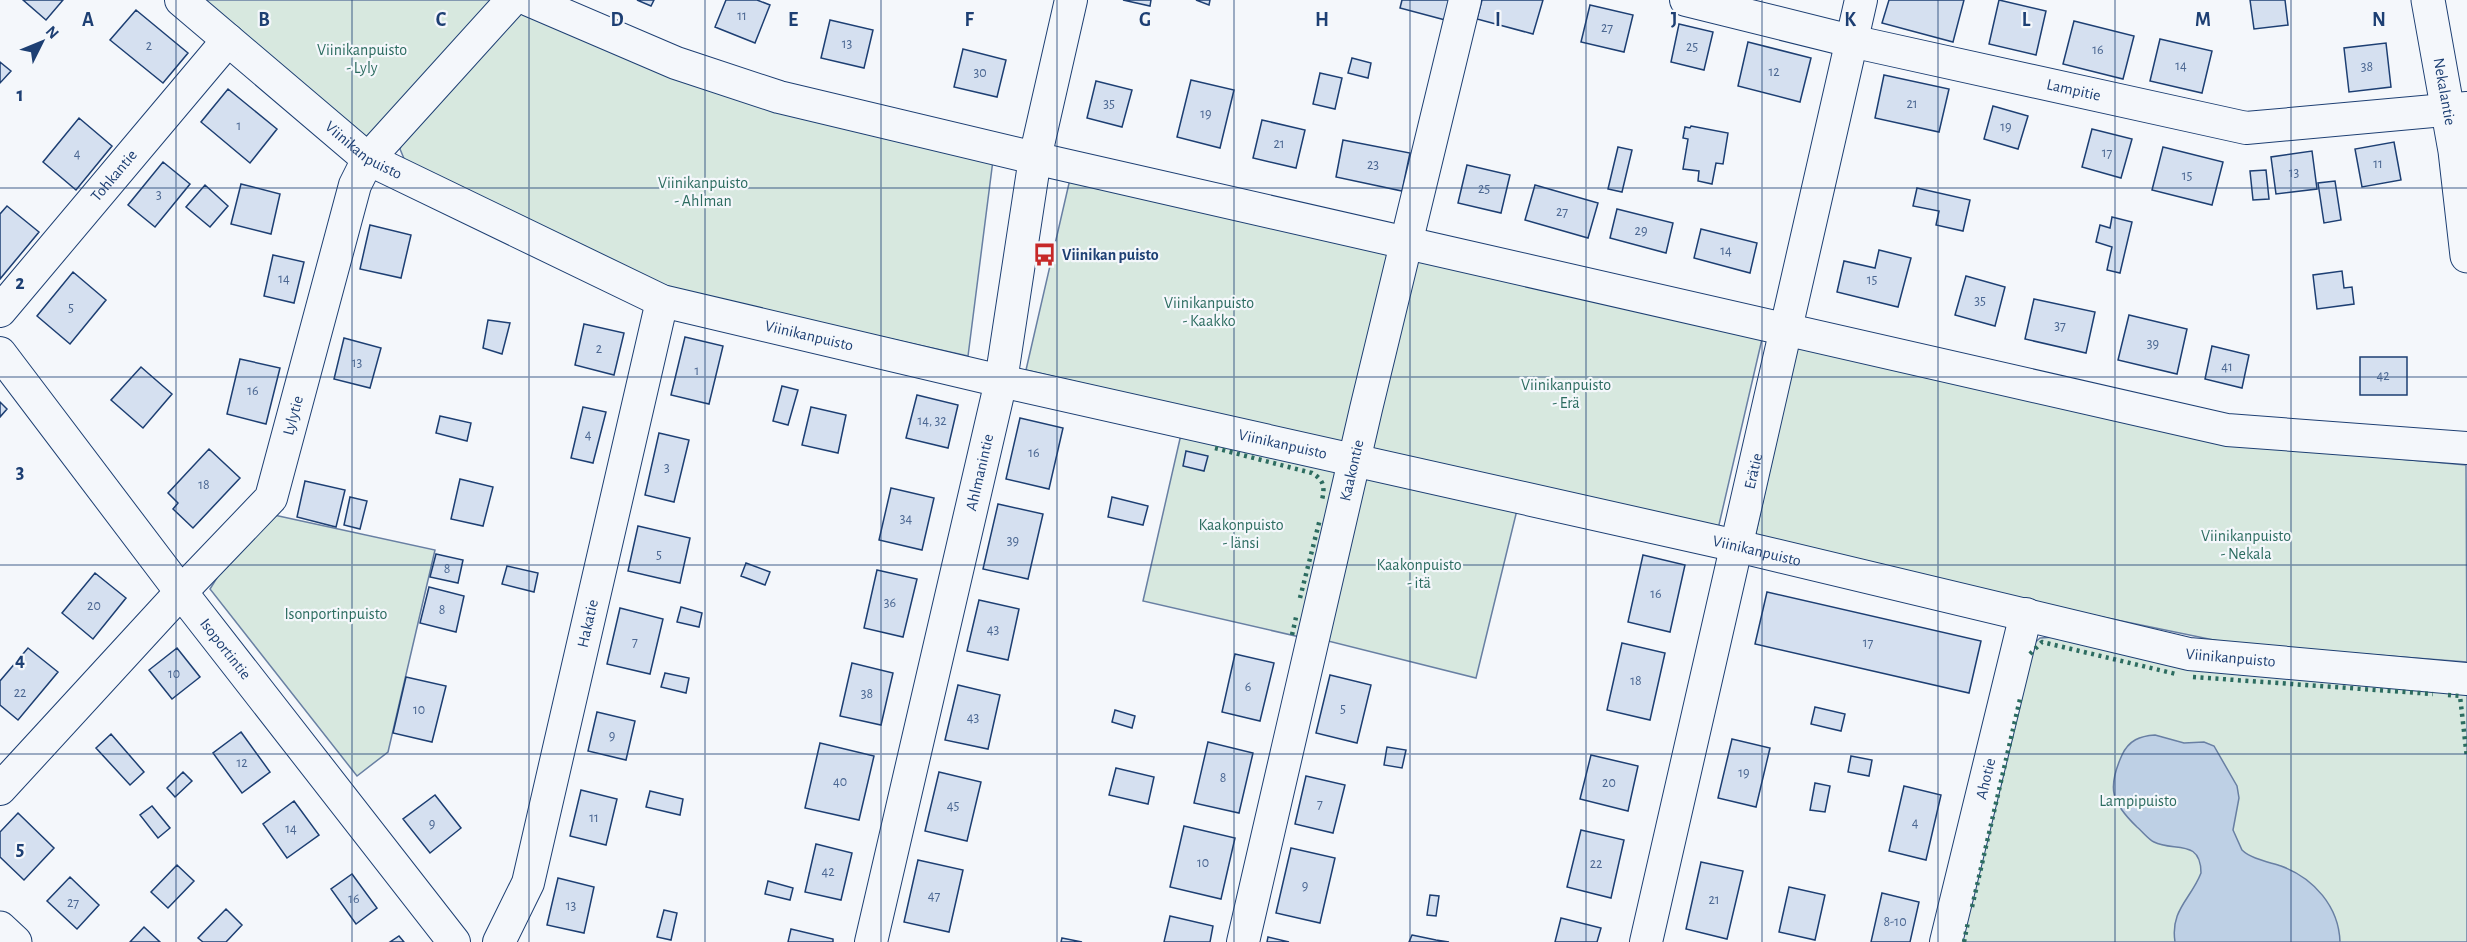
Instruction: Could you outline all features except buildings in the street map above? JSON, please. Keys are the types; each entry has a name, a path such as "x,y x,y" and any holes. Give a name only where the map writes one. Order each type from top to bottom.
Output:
{"main road":[{"name":"Nekalantie","path":"2428,0 2458,109 2467,256"},
{"path":"0,928 15,942"}],"street":[{"name":"Viinikanpuisto","path":"180,0 368,159 662,301 1354,462 1737,546 2189,654 2467,679"},
{"name":"Lylytie","path":"0,789 181,592 271,498 355,185 368,159 512,0"},
{"path":"529,0 676,63 779,97 1035,158 2227,430 2467,448"},
{"name":"Ahlmanintie","path":"871,942 1001,381 1035,158 1071,0"},
{"name":"Kaakontie","path":"1243,942 1354,462 1465,0"},
{"name":"Lampitie","path":"1686,0 1851,41 2246,128 2458,109"},
{"name":"Erätie","path":"1646,942 1737,546 1773,375 1787,331 1861,0"},
{"name":"Tohkantie","path":"0,311 228,40"},
{"name":"Hakatie","path":"500,942 528,883 662,301"},
{"name":"Isoportintie","path":"0,353 181,592 454,942"},
{"name":"Ahotie","path":"1946,942 2026,614"}],"green space":[{"name":"Viinikanpuisto - Lyly","path":"196,0 491,0 371,142"},
{"name":"Viinikanpuisto - Ahlman","path":"517,6 993,160 968,356 667,289 405,161 400,149 405,133"},
{"name":"Viinikanpuisto - Kaakko","path":"1070,179 1392,254 1347,445 1026,370"},
{"name":"Viinikanpuisto - Erä","path":"1414,259 1762,339 1718,529 1370,449"},
{"name":"Viinikanpuisto - Nekala","path":"1798,342 2234,444 2466,465 2467,662 2233,644 2025,601 1755,537"},
{"name":"Kaakonpuisto - länsi","path":"1182,430 1339,466 1300,637 1143,601"},
{"name":"Kaakonpuisto - itä","path":"1362,471 1517,510 1476,678 1320,639"},
{"name":"Isonportinpuisto","path":"274,515 435,550 388,752 357,776 210,589 223,568"},
{"name":"Lampipuisto","path":"2055,637 2467,692 2467,942 1960,942 2028,649 2040,638"}],"water":[{"path":"2155,735 2184,743 2204,742 2214,746 2237,786 2239,798 2233,830 2242,850 2255,858 2293,871 2314,886 2330,906 2339,929 2340,942 2175,942 2174,931 2178,913 2201,873 2200,862 2191,850 2161,845 2148,837 2122,810 2114,794 2113,786 2117,767 2128,746 2144,736"}],"hedge":[{"path":"1215,448 1312,473 1323,484 1322,500"},
{"path":"1300,598 1320,519"},
{"path":"1292,635 1297,613"},
{"path":"2030,654 2042,642 2176,674"},
{"path":"2193,677 2433,694"},
{"path":"2448,695 2460,696 2467,758"},
{"path":"1972,907 2020,699"},
{"path":"1964,942 1968,922"}],"place":[{"name":"Viinikan puisto","path":"1044,255"}]}
